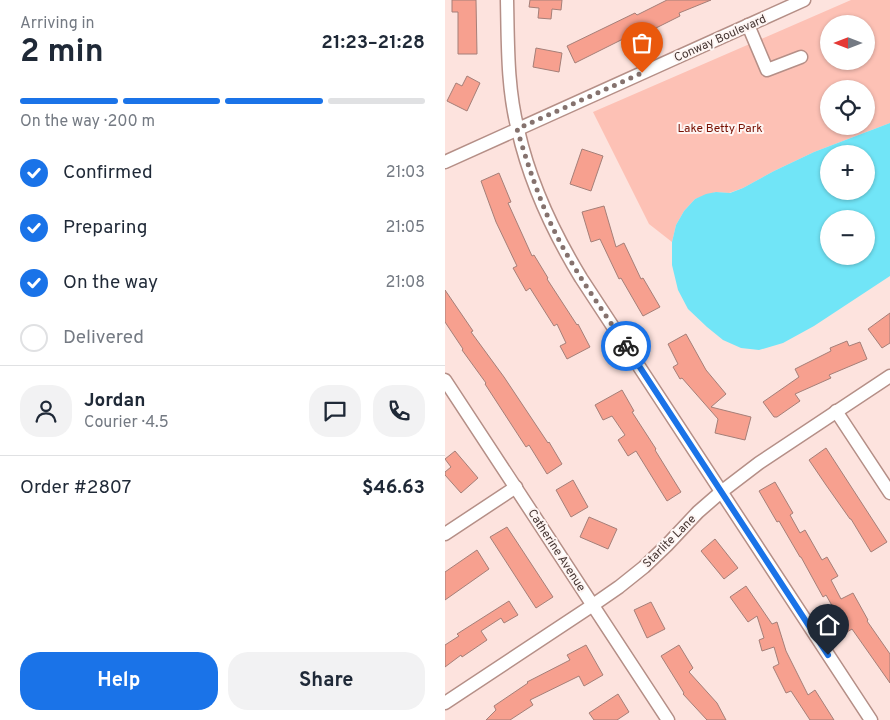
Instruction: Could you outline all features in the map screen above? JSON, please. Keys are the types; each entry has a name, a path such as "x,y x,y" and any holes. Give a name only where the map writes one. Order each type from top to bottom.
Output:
{"street":[{"path":"507,0 509,64 517,129 539,197 566,253 871,720"},
{"name":"Conway Boulevard","path":"445,162 804,0"},
{"path":"748,25 767,70 801,57"},
{"name":"Starlite Lane","path":"445,703 619,586 667,545 698,512 721,492 759,463 890,376"},
{"name":"Catherine Avenue","path":"445,380 668,720"},
{"path":"837,411 890,493"},
{"path":"445,534 515,487"}],"green space":[{"name":"Lake Betty Park","path":"851,0 890,0 890,123 875,129 875,80 820,80 820,135 859,135 832,145 820,145 820,150 743,188 729,193 716,192 695,199 684,211 676,225 672,242 649,224 593,112"}],"water":[{"path":"890,123 890,276 814,326 783,343 759,350 741,348 723,340 688,309 678,290 672,265 672,242 676,225 684,211 695,199 716,192 730,193 820,150 820,200 875,200 875,145 832,145 859,135 875,135 875,129"}],"building":[{"path":"452,0 476,0 477,54 458,54 458,12 452,12"},
{"path":"530,0 562,0 561,10 552,9 551,19 538,18 539,8 529,7"},
{"path":"667,0 711,0 679,13 680,16 652,30 649,26 575,63 567,46 635,13 637,15"},
{"path":"536,48 562,53 559,72 533,67"},
{"path":"467,76 480,83 467,111 447,101 456,83 462,86"},
{"path":"582,149 603,156 591,191 570,184"},
{"path":"499,173 511,202 508,203 532,256 534,255 547,279 578,324 590,347 567,359 560,346 566,343 557,324 554,326 530,288 526,291 513,268 517,266 496,222 481,181"},
{"path":"604,206 616,247 624,243 641,279 643,278 660,307 643,316 621,278 619,279 600,239 591,242 582,212"},
{"path":"445,290 473,331 471,332 549,442 562,464 547,474 529,445 526,447 445,322"},
{"path":"890,313 890,343 882,348 868,329"},
{"path":"686,334 706,370 726,394 711,407 751,417 745,440 715,433 718,419 682,378 680,379 673,367 678,364 668,344"},
{"path":"847,341 849,346 860,342 867,359 829,375 831,378 795,394 800,401 777,417 774,417 763,402 799,377 795,369 831,351 830,348"},
{"path":"622,390 634,411 632,412 681,492 667,501 636,451 628,456 618,440 625,435 612,416 603,420 595,405"},
{"path":"826,448 887,542 871,552 851,519 809,460"},
{"path":"455,451 478,478 461,493 445,475 445,472 451,467 445,459"},
{"path":"573,480 588,507 571,517 556,490"},
{"path":"775,482 793,513 790,515 800,533 805,530 822,560 827,557 838,576 831,580 841,599 853,593 867,621 890,654 890,683 852,629 847,632 826,595 823,597 801,557 759,491"},
{"path":"589,517 617,529 608,549 580,537"},
{"path":"507,527 553,597 536,608 490,537"},
{"path":"715,539 738,568 724,579 701,551"},
{"path":"477,550 489,569 445,600 445,572"},
{"path":"746,586 772,624 777,622 786,651 808,695 815,690 834,720 810,720 791,691 786,693 773,667 779,664 774,647 762,651 759,640 764,638 757,616 748,622 730,597"},
{"path":"509,601 518,615 504,623 501,618 481,631 487,640 445,667 445,645 459,636 457,634"},
{"path":"651,602 665,629 647,638 634,610"},
{"path":"586,645 603,675 584,686 579,676 530,700 533,705 510,720 486,720 496,710 494,706 527,682 570,660 567,655"},
{"path":"679,645 693,668 689,672 717,703 726,720 707,720 683,694 661,656"},
{"path":"618,694 629,712 617,720 594,720 589,713"}],"way so far":[{"path":"626,346 566,253 539,197 517,129 642,73"}],"route":[{"path":"626,346 828,655"}]}
